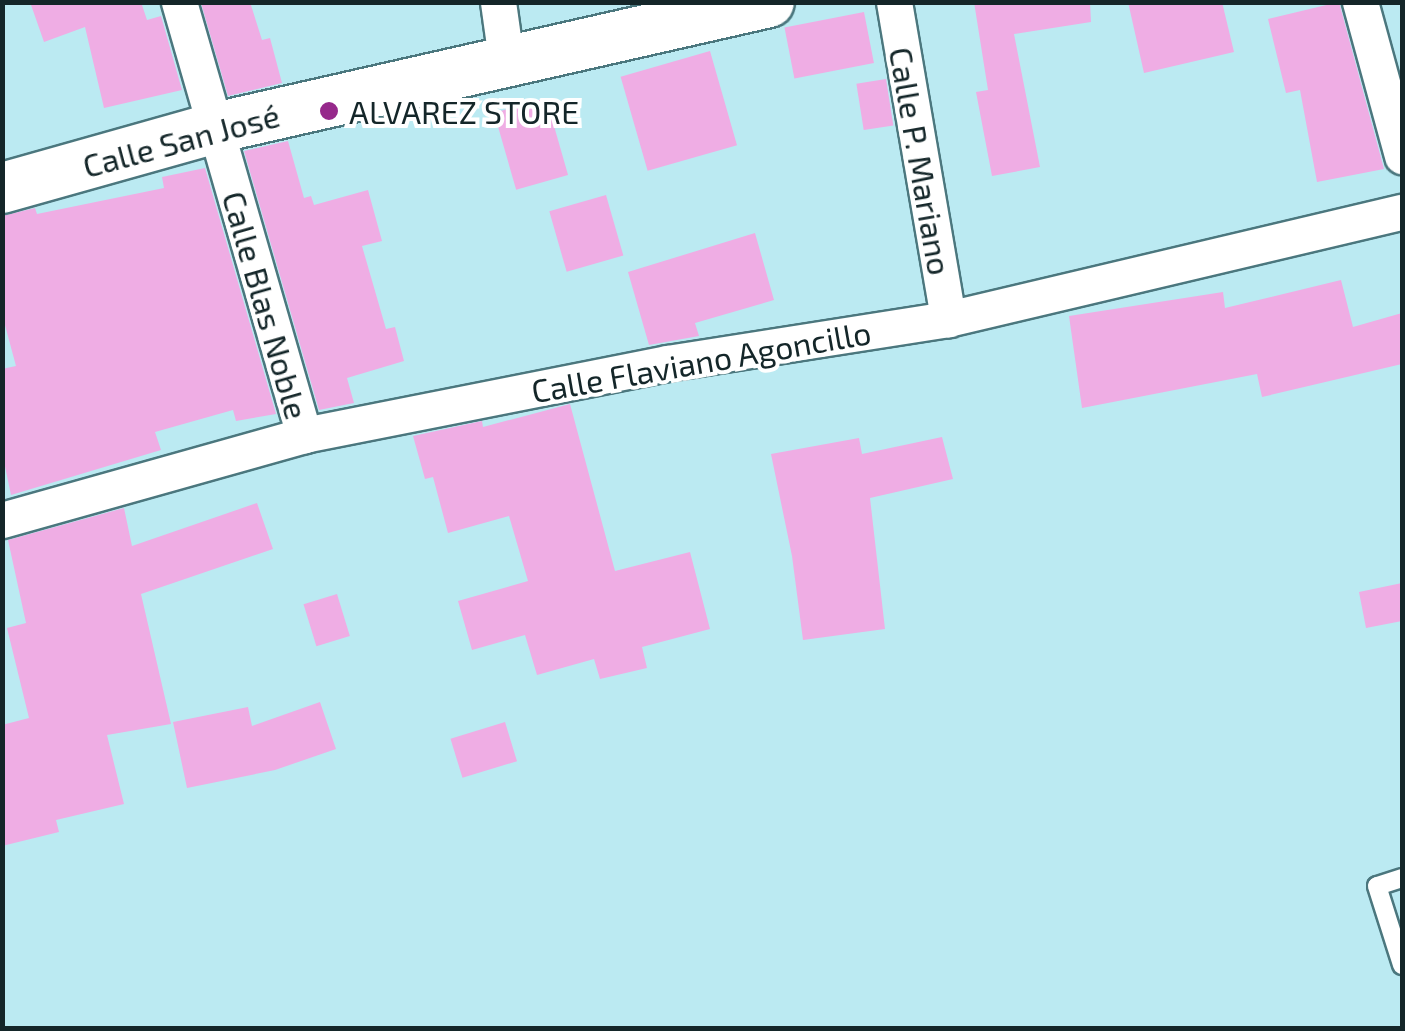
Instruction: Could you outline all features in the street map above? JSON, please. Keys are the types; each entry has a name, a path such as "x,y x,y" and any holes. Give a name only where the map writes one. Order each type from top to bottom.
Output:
{"street":[{"name":"Calle Blas Noble","path":"179,2 304,435"},
{"path":"498,2 506,59"},
{"name":"Calle San José","path":"2,188 216,128 770,2"},
{"name":"Calle P. Mariano","path":"894,2 948,320"},
{"path":"1360,2 1402,156"},
{"name":"Calle Flaviano Agoncillo","path":"2,520 304,435 667,363 948,320 1402,212"}],"lane":[{"path":"1402,878 1377,886 1402,965"}],"building":[{"path":"30,2 141,2 147,20 161,16 182,90 104,108 85,27 44,42"},
{"path":"250,2 262,40 270,38 282,83 228,96 201,3"},
{"path":"974,2 1090,2 1091,22 1014,34 1040,167 992,176 976,92 988,90"},
{"path":"1128,2 1222,2 1234,52 1144,73"},
{"path":"1339,2 1384,169 1317,182 1300,90 1286,93 1268,19"},
{"path":"864,12 874,63 794,79 784,27"},
{"path":"710,51 737,145 648,171 621,77"},
{"path":"886,79 893,125 864,130 856,84"},
{"path":"546,98 568,175 516,190 494,113"},
{"path":"288,141 304,198 311,196 314,205 368,190 382,241 362,246 386,329 395,327 404,361 347,378 354,403 319,410 244,151"},
{"path":"205,168 276,414 236,421 233,410 155,432 161,450 11,495 2,452 2,369 16,366 2,314 2,216 35,208 37,214 164,188 162,177"},
{"path":"606,195 623,256 567,272 549,211"},
{"path":"755,233 774,300 695,323 699,336 649,345 628,272"},
{"path":"1341,280 1353,327 1402,313 1402,364 1262,397 1257,374 1082,408 1069,316 1223,292 1225,308"},
{"path":"570,404 615,571 690,552 710,629 642,647 647,668 600,679 594,659 537,675 525,635 472,650 458,601 528,581 509,516 448,533 433,477 425,479 413,436 482,421 483,427"},
{"path":"942,437 953,479 870,498 885,629 803,640 792,556 771,454 859,438 862,454"},
{"path":"257,503 273,549 141,594 171,724 107,735 124,804 56,820 59,832 2,846 2,725 29,718 7,628 26,623 8,540 124,508 132,546"},
{"path":"1402,583 1402,621 1366,628 1359,592"},
{"path":"337,594 350,636 316,646 304,604"},
{"path":"320,702 336,749 275,770 187,788 173,722 248,707 252,726"},
{"path":"505,722 517,761 462,778 450,739"}],"place":[{"name":"ALVAREZ STORE","path":"329,111"}]}
